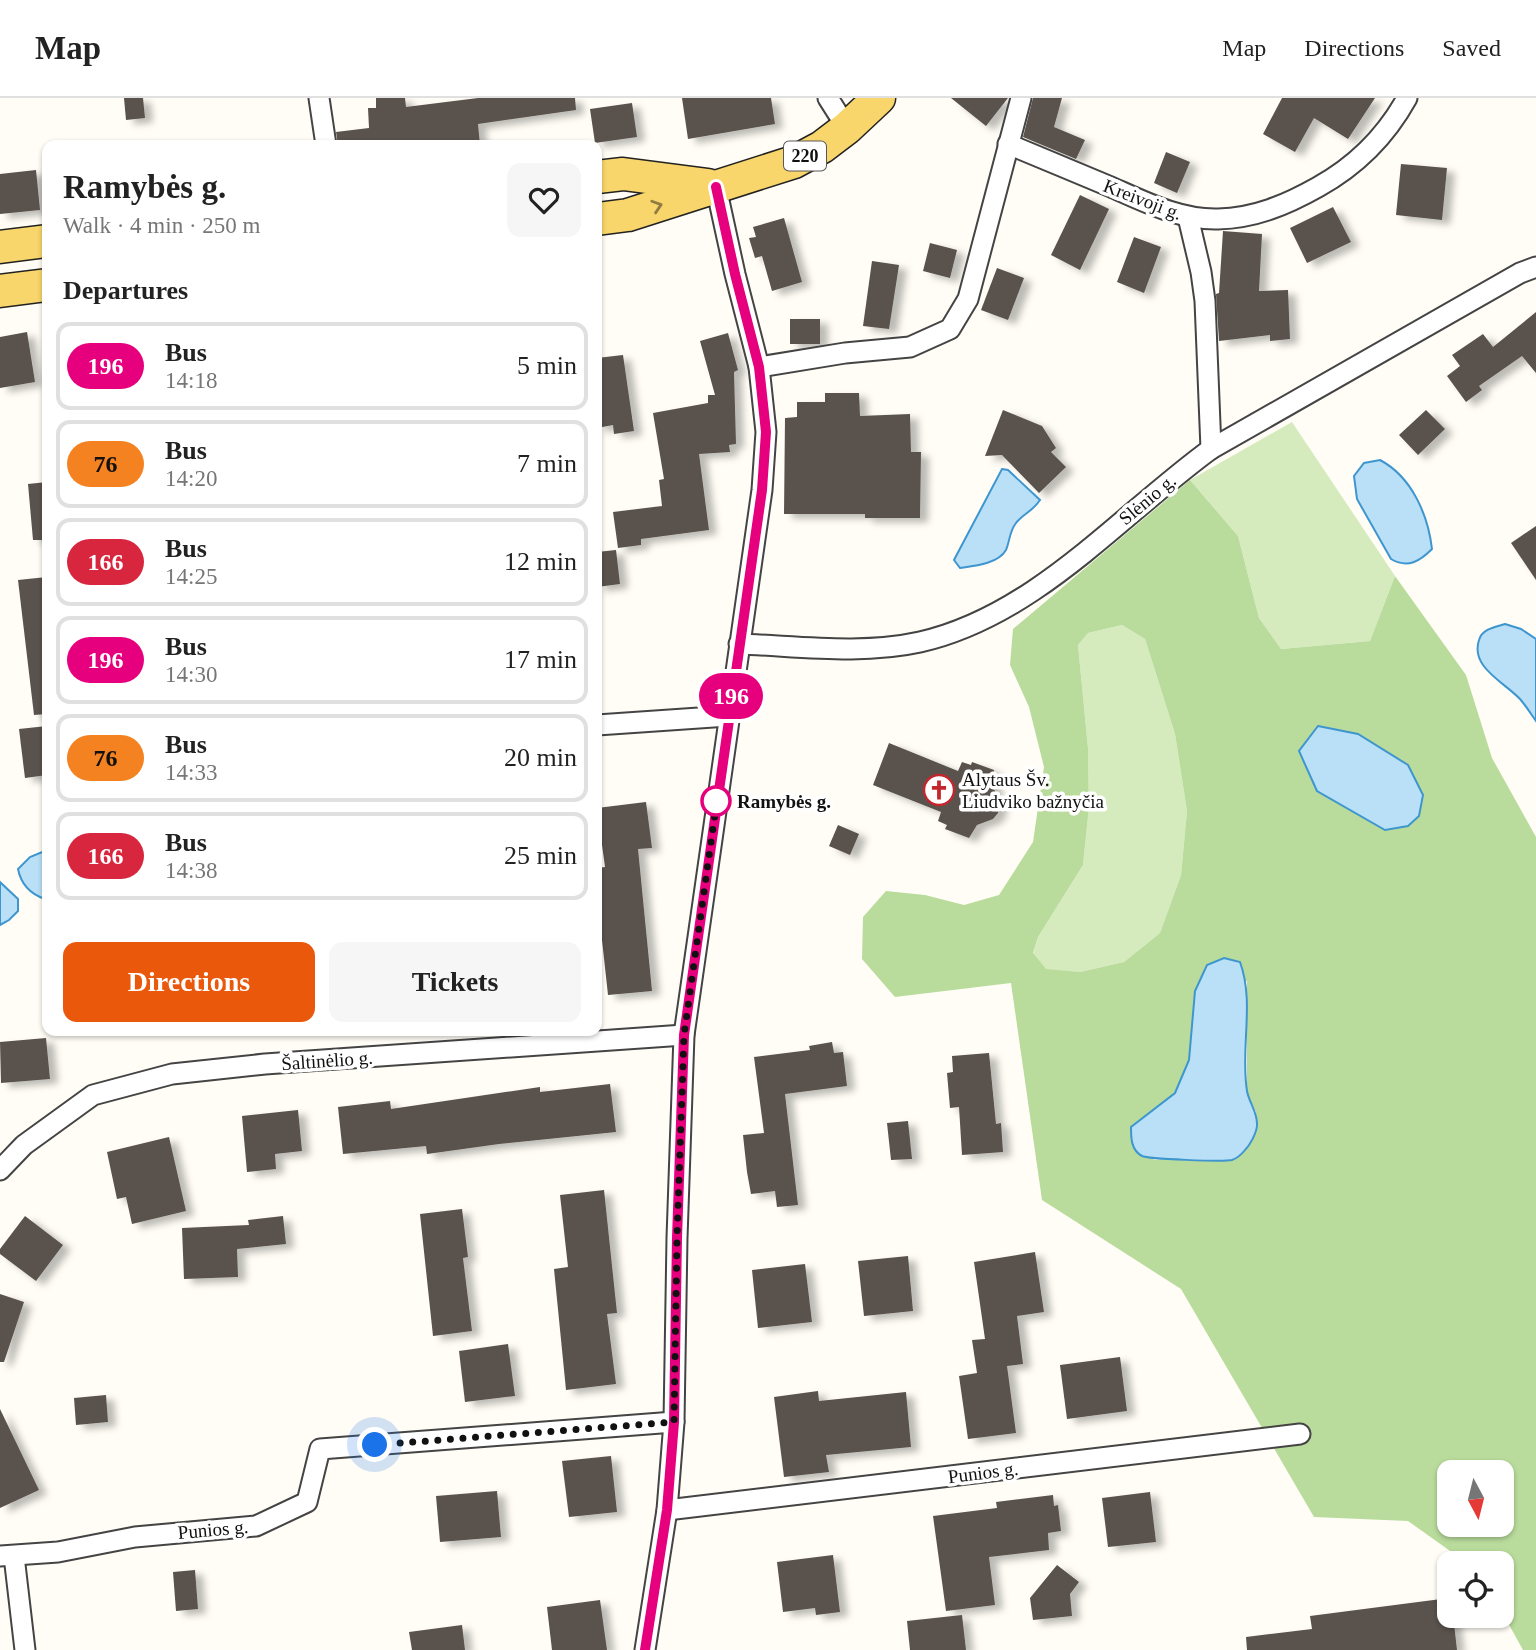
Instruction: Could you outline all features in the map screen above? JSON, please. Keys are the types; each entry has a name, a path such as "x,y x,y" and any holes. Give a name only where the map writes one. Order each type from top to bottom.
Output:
{"main road":[{"name":"220","path":"602,218 628,215 794,162 822,147 848,128 879,98"},
{"name":"220","path":"602,176 623,174 716,187"},
{"path":"22,288 7,246 42,242"}],"street":[{"path":"319,98 325,140"},
{"path":"828,98 848,128"},
{"path":"759,367 845,353 910,347 950,329 968,299 1021,98"},
{"name":"Kreivoji g.","path":"1008,144 1188,217 1217,219 1253,215 1286,205 1329,181 1373,146 1393,124 1407,98"},
{"path":"645,1650 667,1510 674,1422 684,1035 762,490 766,432 759,367 716,187"},
{"path":"1188,217 1205,301 1211,449"},
{"name":"Slėnio g.","path":"738,644 865,649 919,642 977,624 1051,579 1170,479 1211,449 1520,273 1536,267"},
{"path":"602,725 728,716"},
{"name":"Šaltinėlio g.","path":"0,1170 24,1145 93,1095 172,1074 684,1035"},
{"name":"Punios g.","path":"7,1556 58,1552 135,1536 256,1526 307,1503 320,1449 674,1422"},
{"name":"Punios g.","path":"667,1510 1300,1434"},
{"path":"7,1556 24,1650"}],"green space":[{"path":"1292,422 1395,576 1370,641 1281,649 1259,618 1238,536 1190,480"},
{"path":"1190,480 1238,536 1259,618 1281,649 1370,641 1395,576 1466,675 1492,758 1536,837 1536,1650 1523,1650 1511,1628 1514,1628 1514,1551 1450,1551 1408,1521 1314,1517 1181,1289 1042,1200 1011,983 895,997 862,959 863,917 886,891 925,895 964,905 999,895 1033,842 1044,767 1029,707 1010,665 1013,629","holes":["1122,625 1145,639 1175,734 1187,811 1181,875 1160,933 1124,962 1080,972 1046,969 1033,953 1038,937 1083,865 1089,807 1088,748 1078,645 1088,633","1247,981 1247,1093 1256,1112 1257,1128 1247,1148 1225,1161 1185,1158 1154,1160 1131,1127 1175,1093 1189,1060 1195,991"]},
{"path":"1122,625 1145,639 1175,734 1187,811 1181,875 1160,933 1124,962 1080,972 1046,970 1033,954 1038,937 1083,865 1089,807 1088,748 1078,645 1088,633"}],"water":[{"path":"1380,460 1401,476 1416,498 1427,523 1432,549 1413,562 1403,563 1391,559 1357,499 1354,476 1364,463"},
{"path":"1002,469 1008,470 1040,500 1016,523 1002,555 985,564 960,568 954,560"},
{"path":"1505,624 1521,629 1536,639 1536,721 1520,699 1490,673 1479,658 1479,640 1483,633"},
{"path":"1318,726 1358,734 1408,765 1423,795 1419,816 1408,826 1385,830 1317,791 1299,751"},
{"path":"42,852 42,898 27,888 18,869 30,857"},
{"path":"0,882 18,899 18,911 0,925"},
{"path":"1224,958 1240,962 1244,978 1247,1009 1245,1075 1248,1095 1257,1121 1254,1136 1242,1153 1232,1160 1142,1156 1134,1147 1131,1127 1175,1093 1189,1060 1195,991 1207,965"}],"building":[{"path":"124,98 143,98 145,118 126,120"},
{"path":"376,98 405,98 406,107 478,98 575,98 576,110 478,124 480,140 337,140 336,132 369,128 368,108 376,108"},
{"path":"682,98 771,98 775,124 688,139"},
{"path":"951,98 1008,98 986,126"},
{"path":"1033,98 1062,98 1054,127 1085,140 1076,159 1023,137"},
{"path":"1282,98 1375,98 1348,139 1314,118 1295,152 1263,134"},
{"path":"632,103 637,137 602,142 595,140 590,109"},
{"path":"1166,152 1190,162 1177,193 1154,183"},
{"path":"1401,164 1447,168 1442,220 1396,215"},
{"path":"36,170 40,210 0,214 0,174"},
{"path":"1080,195 1109,209 1080,270 1051,255"},
{"path":"1333,207 1351,242 1307,263 1290,228"},
{"path":"784,218 802,282 772,291 762,256 755,258 749,238 756,237 753,227"},
{"path":"1223,231 1262,234 1259,291 1288,290 1290,339 1270,341 1270,335 1219,341 1216,294 1219,293"},
{"path":"1134,237 1161,247 1144,293 1117,282"},
{"path":"930,243 957,250 950,278 923,271"},
{"path":"872,261 899,265 889,329 863,326"},
{"path":"997,268 1024,278 1008,320 981,310"},
{"path":"1536,312 1536,373 1522,356 1479,386 1482,390 1466,402 1447,376 1460,366 1452,355 1483,334 1493,347"},
{"path":"790,319 820,319 820,344 790,344"},
{"path":"27,332 35,382 0,388 0,337"},
{"path":"728,333 738,370 734,372 736,444 729,445 730,452 699,454 709,530 641,539 641,545 618,548 613,512 662,506 659,480 664,479 653,413 708,403 708,395 715,395 700,341"},
{"path":"623,355 634,431 614,434 613,425 602,427 602,357"},
{"path":"825,393 859,393 860,416 910,414 911,452 921,452 920,518 865,518 865,514 784,514 785,418 797,417 797,402 825,402"},
{"path":"1003,410 1042,426 1056,448 1051,452 1066,467 1039,493 1002,455 985,456"},
{"path":"1426,410 1445,429 1418,455 1399,435"},
{"path":"42,483 42,540 33,540 28,484"},
{"path":"1536,526 1536,580 1511,543"},
{"path":"616,550 620,584 602,586 602,551"},
{"path":"42,578 42,714 34,715 18,580"},
{"path":"42,727 42,776 25,778 19,729"},
{"name":"Alytaus Šv. Liudviko bažnyčia","path":"889,743 958,771 962,762 971,765 972,762 994,770 993,787 1000,801 998,813 993,819 977,825 969,838 945,829 947,825 938,821 941,812 873,785"},
{"path":"646,802 652,848 638,849 652,991 608,995 602,940 602,867 605,867 602,807"},
{"path":"838,825 859,834 850,855 829,846"},
{"path":"46,1038 50,1079 1,1083 0,1042"},
{"path":"832,1042 834,1053 843,1052 847,1086 785,1094 798,1205 777,1207 775,1191 751,1194 747,1172 743,1135 764,1133 754,1057 810,1050 809,1046"},
{"path":"989,1053 996,1124 1001,1123 1003,1152 962,1155 959,1107 950,1108 947,1073 953,1072 952,1056"},
{"path":"610,1084 616,1132 427,1154 426,1146 343,1154 338,1107 390,1101 391,1109 540,1087 540,1092"},
{"path":"298,1110 302,1151 275,1154 276,1169 247,1172 242,1116"},
{"path":"908,1121 912,1159 891,1160 887,1123"},
{"path":"169,1137 186,1211 132,1224 126,1197 117,1199 107,1152"},
{"path":"604,1190 617,1313 607,1314 616,1384 566,1390 554,1269 568,1267 560,1195"},
{"path":"462,1209 468,1257 463,1258 472,1331 433,1336 420,1214"},
{"path":"25,1216 63,1245 36,1281 0,1254 0,1249"},
{"path":"283,1216 286,1244 237,1249 238,1277 184,1279 182,1228 249,1225 248,1220"},
{"path":"1035,1252 1044,1312 1017,1316 1023,1364 1007,1366 1016,1433 968,1439 959,1376 977,1373 972,1340 985,1339 974,1262"},
{"path":"908,1256 913,1311 864,1316 858,1261"},
{"path":"805,1264 812,1322 758,1328 752,1270"},
{"path":"0,1294 24,1302 4,1362 0,1362"},
{"path":"508,1344 515,1396 465,1402 459,1351"},
{"path":"1120,1357 1127,1411 1067,1419 1060,1365"},
{"path":"818,1391 819,1401 906,1392 911,1447 826,1455 829,1472 784,1477 774,1397"},
{"path":"106,1395 108,1422 76,1425 74,1398"},
{"path":"0,1409 39,1490 0,1508"},
{"path":"611,1456 617,1512 569,1517 562,1461"},
{"path":"497,1491 501,1537 440,1542 436,1496"},
{"path":"1150,1492 1156,1542 1108,1547 1102,1498"},
{"path":"1053,1495 1054,1506 1058,1505 1061,1531 1048,1533 1049,1550 989,1557 995,1605 946,1611 933,1516 997,1508 996,1502"},
{"path":"833,1555 840,1612 816,1615 815,1608 783,1612 777,1562"},
{"path":"1057,1565 1079,1582 1070,1594 1072,1616 1033,1620 1030,1598"},
{"path":"195,1570 198,1609 176,1611 173,1572"},
{"path":"600,1600 607,1650 552,1650 547,1607"},
{"path":"1437,1600 1437,1628 1454,1628 1457,1650 1247,1650 1246,1637 1312,1629 1310,1616"},
{"path":"962,1615 966,1650 910,1650 907,1621"},
{"path":"462,1625 465,1650 412,1650 409,1632"}],"bus line":[{"name":"196","path":"645,1650 667,1510 674,1422 684,1035 762,490 766,432 759,367 716,187"}],"place":[{"name":"Alytaus Šv. Liudviko bažnyčia","path":"939,790"},
{"name":"Ramybės g.","path":"716,801"}],"route":[{"path":"375,1445 674,1422 684,1035 718,792 716,801"}]}
